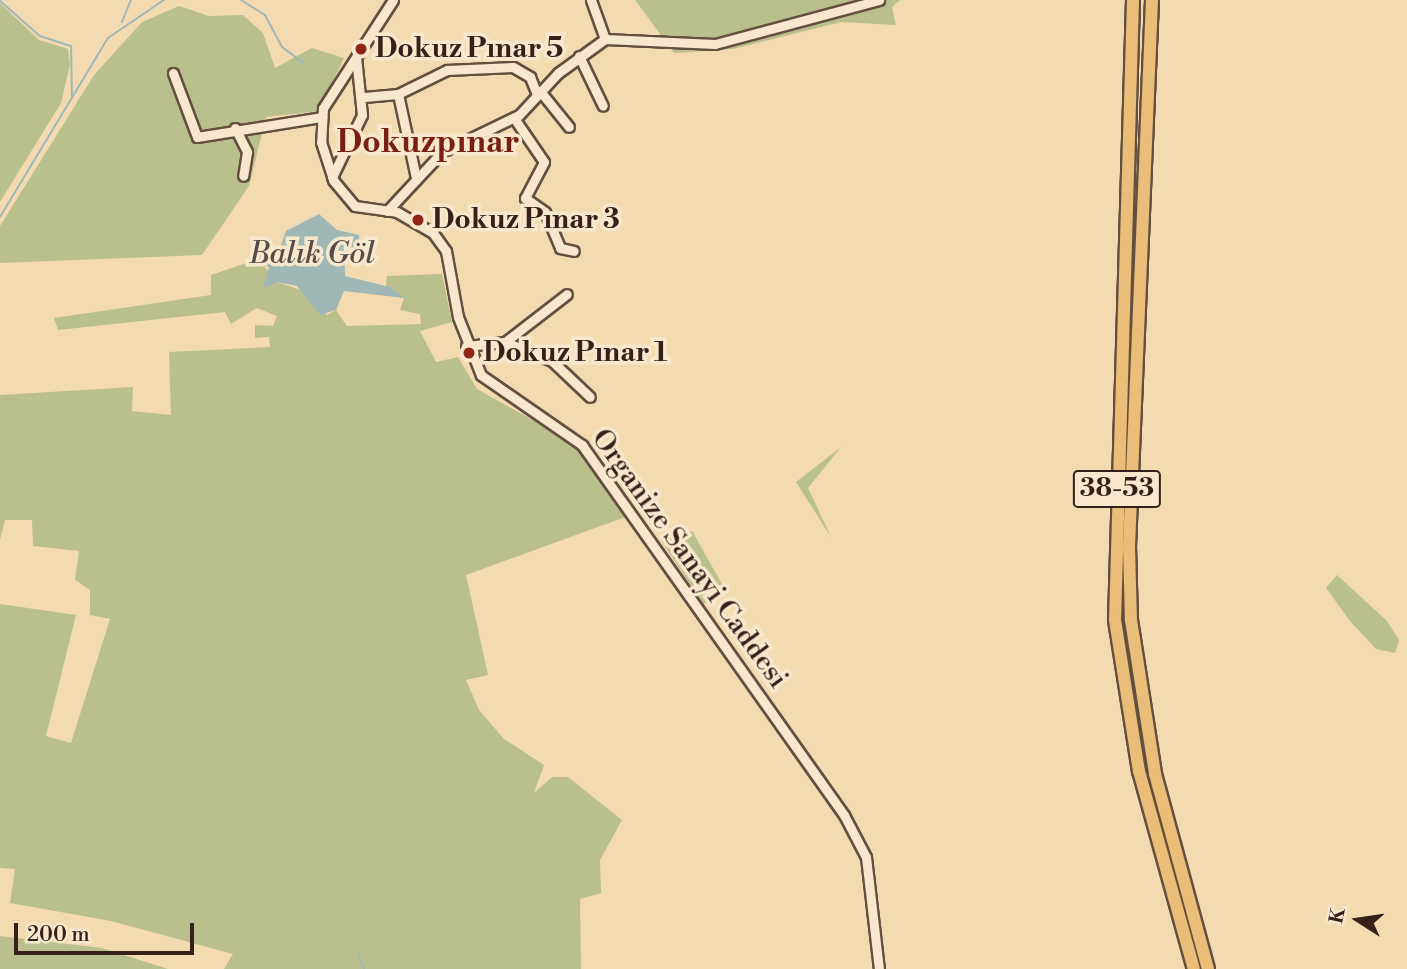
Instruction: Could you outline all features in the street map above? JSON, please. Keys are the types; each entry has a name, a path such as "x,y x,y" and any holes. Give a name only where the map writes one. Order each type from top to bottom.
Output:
{"highway":[{"name":"38-53","path":"1133,0 1115,620 1139,771 1194,969"},
{"name":"38-53","path":"1152,0 1129,546 1131,620 1155,774 1208,969"}],"street":[{"path":"173,72 195,135 322,117 393,0"},
{"path":"591,0 605,39"},
{"path":"387,211 416,178 473,133 514,118 579,56 605,39 715,44 879,0"},
{"path":"579,56 603,106"},
{"path":"332,177 349,151 364,97 356,57"},
{"path":"364,97 398,94 447,70 513,67 530,77 539,93 569,127"},
{"path":"398,94 416,178"},
{"name":"Organize Sanayi Caddesi","path":"322,117 320,142 332,177 347,201 418,220 446,251 466,345 494,387 582,445 844,816 866,857 879,969"},
{"path":"514,118 544,162 526,198 545,212 560,247 574,251"},
{"path":"235,128 247,152 243,176"},
{"path":"505,342 567,294"},
{"path":"466,345 505,342 557,364 590,397"}],"green space":[{"path":"635,0 900,0 892,7 896,25 841,22 733,49 674,53"},
{"path":"0,3 39,40 68,49 70,65 61,103 0,202"},
{"path":"179,6 209,16 243,15 263,33 275,68 312,48 344,58 319,111 266,117 249,186 202,255 0,263 0,226 94,75 142,22"},
{"path":"258,259 277,282 307,292 327,315 336,310 347,326 421,324 420,314 400,310 404,298 386,286 387,276 442,274 452,322 420,331 436,362 458,357 477,389 572,442 628,516 466,575 488,675 466,680 479,710 504,739 544,765 534,793 552,777 568,777 622,820 600,860 601,893 580,899 581,969 224,969 233,954 111,921 10,903 15,869 0,868 0,604 76,615 46,736 71,743 110,619 90,615 90,590 75,580 79,551 33,546 32,520 5,520 0,540 0,395 133,387 132,411 171,415 169,352 270,347 269,337 255,338 255,325 273,326 277,316 257,308 231,324 225,312 58,330 54,318 211,295 211,275"},
{"path":"841,447 808,488 831,537 796,482"},
{"path":"692,531 726,591 703,604 660,539"},
{"path":"1337,575 1387,621 1399,640 1395,653 1376,649 1350,621 1326,588"},
{"path":"0,936 102,948 168,969 0,969"}],"water":[{"name":"Balık Göl","path":"319,214 337,230 359,235 360,247 344,249 345,276 390,287 404,298 344,291 336,310 320,315 297,286 277,282 263,288 269,267 259,263 259,255 278,253 286,231"}],"waterway":[{"path":"122,22 131,0"},
{"path":"0,217 108,38 164,0"},
{"path":"241,0 265,15 282,47 303,63"},
{"path":"0,1 40,36 71,46 72,97"},
{"path":"358,954 364,969"}],"place":[{"name":"Dokuz Pınar 5","path":"361,49"},
{"name":"Dokuz Pınar 3","path":"418,220"},
{"name":"Dokuz Pınar 1","path":"469,353"}],"district":[{"name":"Dokuzpınar","path":"428,142"}]}
